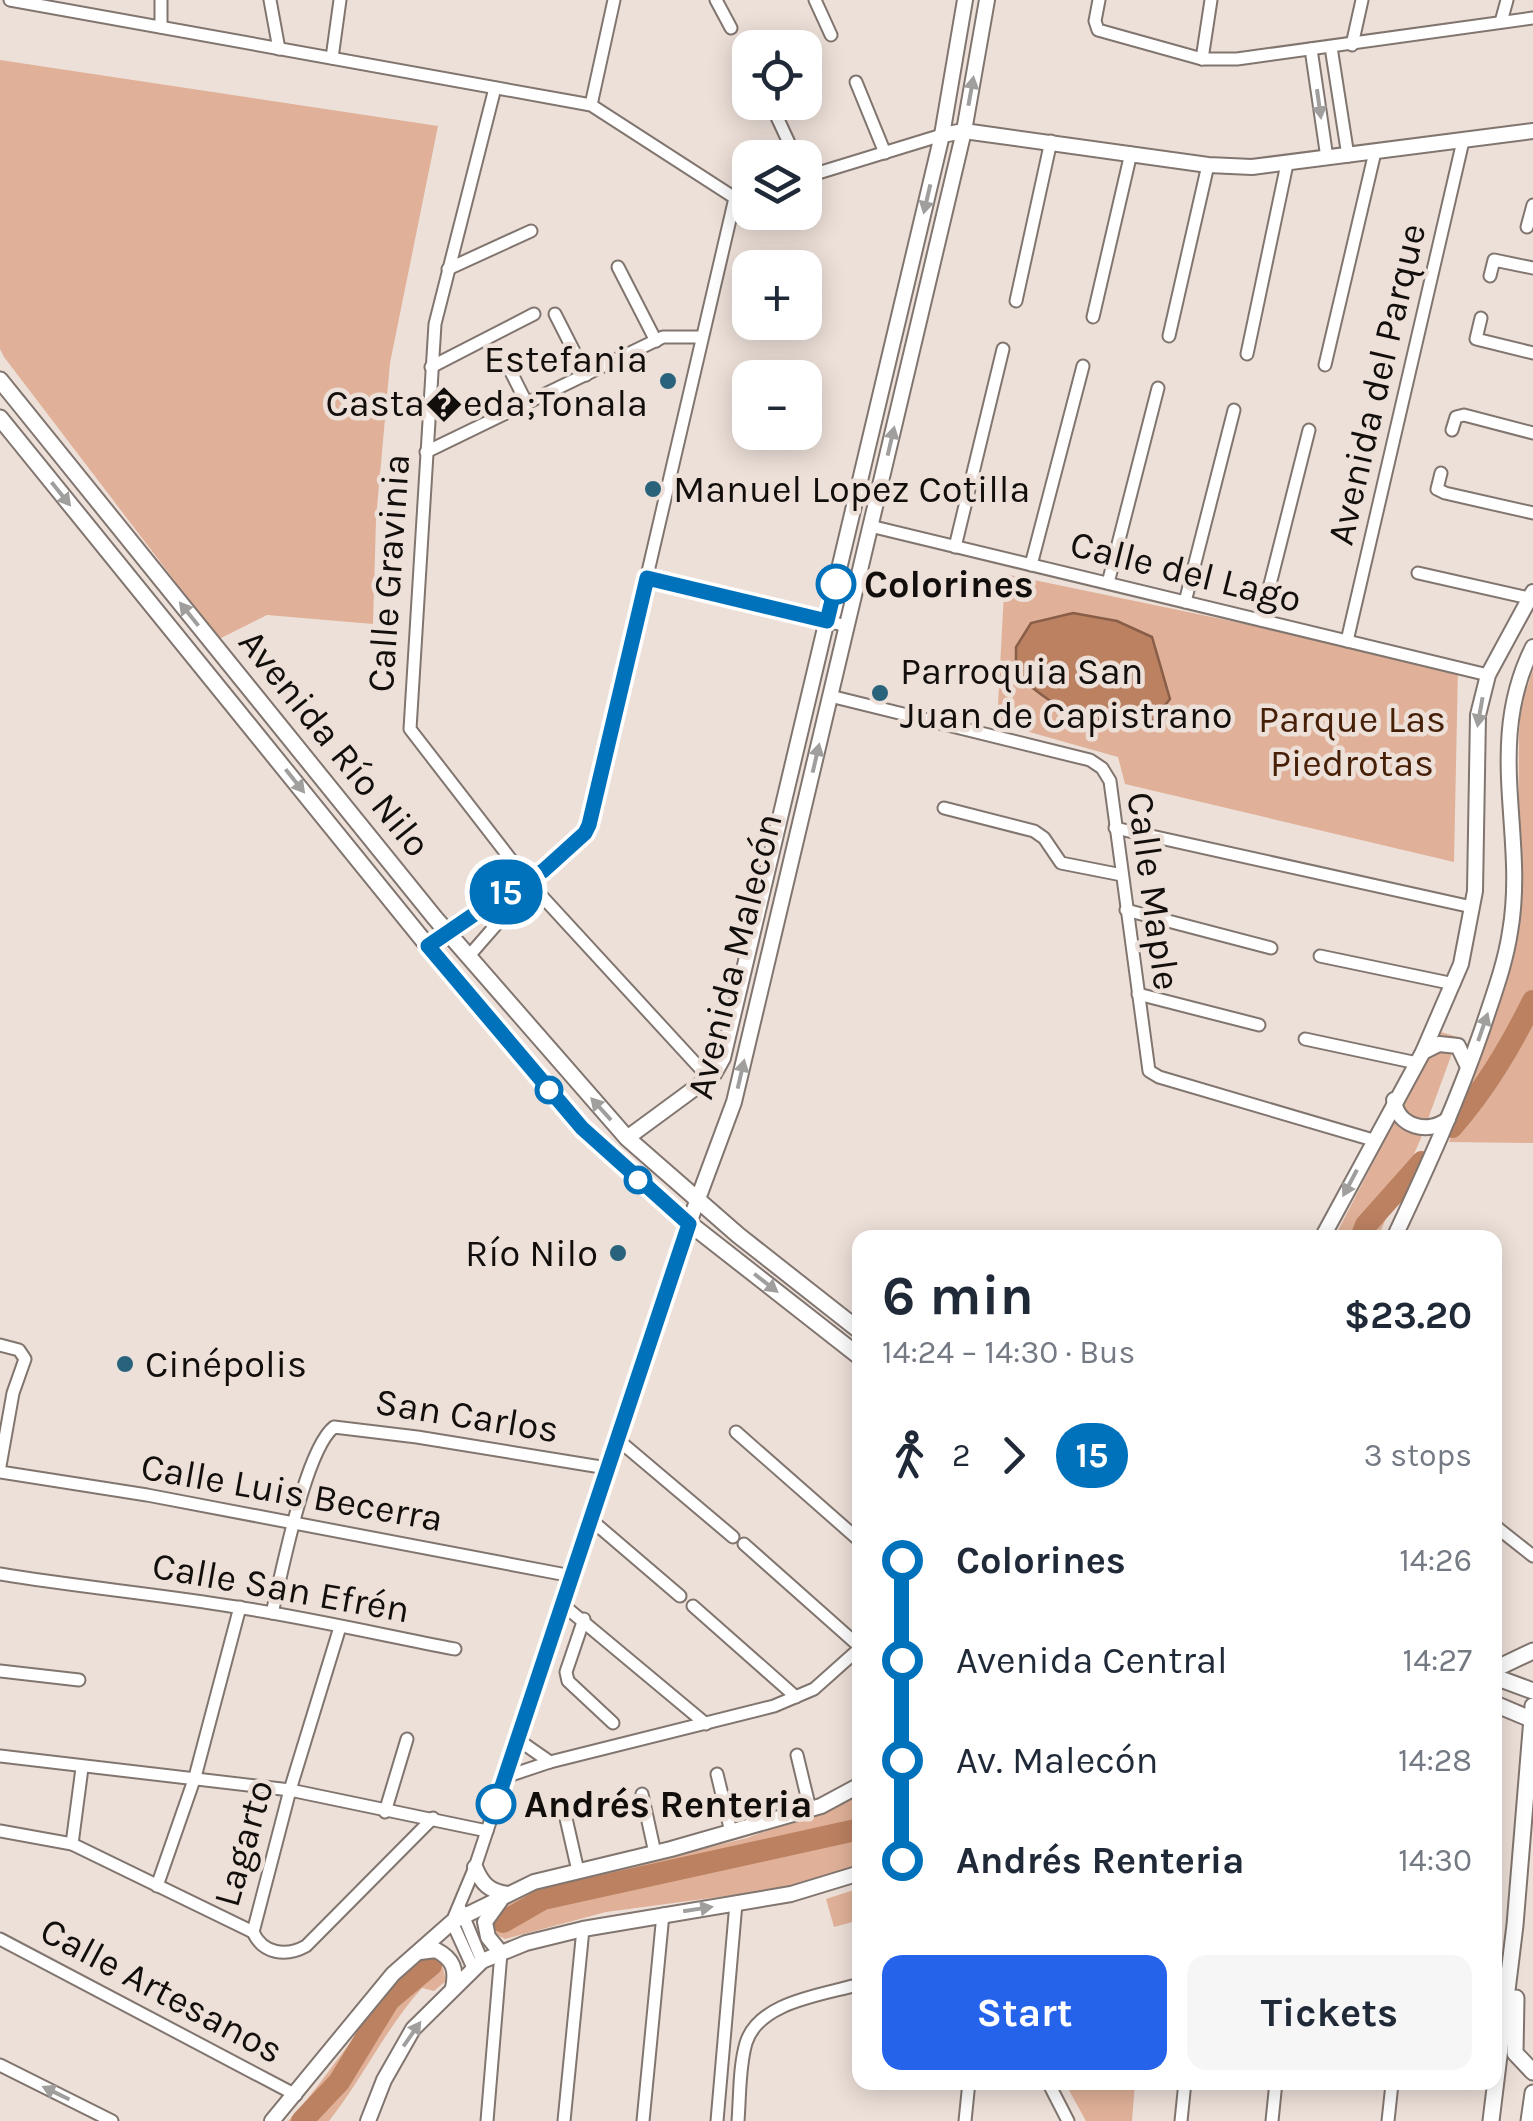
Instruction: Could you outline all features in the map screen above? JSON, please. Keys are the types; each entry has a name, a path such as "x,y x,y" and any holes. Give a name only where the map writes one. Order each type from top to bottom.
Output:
{"main road":[{"name":"Avenida Río Nilo","path":"0,380 503,1000 627,1138 796,1284 852,1325"},
{"name":"Avenida Río Nilo","path":"0,418 428,946 582,1128 689,1224 852,1351"},
{"path":"368,872 372,859 380,856 388,860"},
{"path":"485,1015 503,1000"},
{"path":"1502,1666 1533,1651"},
{"path":"1502,1680 1533,1691"},
{"path":"1502,2031 1533,1706"},
{"path":"1502,1707 1532,1719"},
{"path":"1515,1925 1520,1949 1513,2038 1515,2052 1533,2072"},
{"path":"1491,2121 1495,2090"},
{"path":"1530,2121 1533,2093"}],"street":[{"path":"10,0 591,106 732,195"},
{"path":"161,28 162,0"},
{"path":"270,0 280,49"},
{"path":"332,58 340,0"},
{"path":"591,106 614,0"},
{"path":"716,0 730,28"},
{"path":"816,0 831,35"},
{"name":"Avenida Malecón","path":"627,1138 709,1078 722,1058 942,135 966,0"},
{"name":"Avenida Malecón","path":"458,1914 689,1224 734,1102 964,130 986,0"},
{"path":"1099,0 1095,21 1098,30 1202,59 1237,60 1533,18"},
{"path":"1202,59 1211,0"},
{"path":"1352,45 1362,0"},
{"path":"1502,22 1507,0"},
{"path":"1331,47 1348,156"},
{"path":"1311,49 1327,158"},
{"path":"856,82 885,153"},
{"name":"Calle Gravinia","path":"495,88 435,324 410,730 529,882 709,1078"},
{"path":"822,172 964,130 1208,165 1252,167 1533,131"},
{"name":"Avenida del Parque","path":"1347,641 1463,140"},
{"path":"1016,300 1051,141"},
{"path":"1325,365 1375,152"},
{"path":"1093,317 1130,153"},
{"path":"1246,354 1287,164"},
{"path":"1169,336 1208,165"},
{"path":"1528,227 1533,205"},
{"path":"428,946 529,882 585,833 589,825 732,214"},
{"path":"448,269 532,231"},
{"path":"1490,276 1494,260 1533,268"},
{"path":"618,267 656,341"},
{"path":"431,367 534,314"},
{"path":"555,314 586,375"},
{"path":"1481,318 1476,339 1533,353"},
{"path":"426,452 656,341 674,336 702,337"},
{"path":"955,546 1003,349"},
{"path":"504,358 527,404"},
{"path":"1032,565 1083,366"},
{"path":"1108,584 1158,388"},
{"path":"1185,602 1234,410"},
{"path":"1452,430 1456,416 1464,415 1533,433"},
{"path":"1261,620 1309,430"},
{"path":"1441,473 1437,490 1533,513"},
{"name":"Calle del Lago","path":"870,526 1488,675"},
{"path":"1326,1230 1420,1057 1461,964 1475,891 1478,714 1488,675 1531,595 1418,573"},
{"path":"647,578 847,626"},
{"path":"1398,1230 1468,1068 1510,932 1514,905 1507,764 1510,715 1533,647"},
{"name":"Calle Maple","path":"830,696 1090,760 1102,768 1110,780 1149,1071 1373,1140"},
{"path":"944,808 1034,831 1044,838 1061,863 1122,875"},
{"path":"1115,828 1472,907"},
{"path":"468,957 529,882"},
{"path":"1126,910 1271,948"},
{"path":"1320,956 1454,984"},
{"path":"1138,994 1259,1025"},
{"path":"1305,1039 1420,1057 1439,1044 1458,1046 1468,1068"},
{"path":"1394,1100 1401,1117 1414,1126 1433,1128 1448,1118"},
{"path":"0,1345 18,1350 25,1359 2,1441 0,1469"},
{"name":"San Carlos","path":"272,1613 294,1522 321,1443 334,1428 417,1436 607,1468"},
{"path":"736,1432 852,1533"},
{"path":"617,1439 852,1641"},
{"name":"Calle Luis Becerra","path":"0,1469 572,1576"},
{"path":"590,1519 680,1596"},
{"path":"1502,1532 1533,1556"},
{"name":"Calle San Efrén","path":"0,1574 240,1607 455,1649"},
{"path":"562,1604 706,1724"},
{"path":"694,1606 796,1697"},
{"path":"156,1886 194,1777 240,1607"},
{"path":"584,1619 566,1672 568,1681 612,1723"},
{"name":"Lagarto","path":"0,1831 72,1844 253,1932 290,1790 340,1627"},
{"path":"505,1777 550,1762 774,1706 831,1677 852,1656"},
{"path":"0,1671 80,1680"},
{"path":"385,1812 407,1739"},
{"path":"517,1739 550,1762"},
{"path":"797,1755 810,1809"},
{"path":"0,1756 290,1790 487,1831"},
{"path":"72,1844 82,1768"},
{"path":"717,1774 731,1832"},
{"path":"272,2121 393,1974 458,1914 534,1882 810,1809 852,1789"},
{"path":"642,1794 656,1852"},
{"path":"565,1814 578,1871"},
{"path":"253,1932 265,1948 282,1954 306,1946 433,1818"},
{"path":"475,1867 485,1886 508,1894"},
{"path":"368,2121 384,2080 413,2029 477,1965 526,1943 583,1929 792,1894 852,1875"},
{"path":"487,2121 501,1953 488,1937 486,1922 491,1910 508,1894"},
{"path":"717,2121 736,1903"},
{"path":"458,1914 477,1965"},
{"path":"642,2121 664,1914"},
{"path":"564,2121 583,1929"},
{"name":"Calle Artesanos","path":"0,1938 296,2095"},
{"path":"418,1952 436,1950 450,1960 455,1970 453,1988"},
{"path":"738,2121 746,2042 755,2024 774,2010 852,1986"},
{"path":"0,2066 111,2121"},
{"path":"964,2121 967,2090"},
{"path":"1052,2090 1068,2121"},
{"path":"1181,2121 1184,2090"},
{"path":"1272,2121 1275,2090"},
{"path":"1388,2121 1391,2090"}],"green space":[{"path":"0,60 438,126 390,363 376,519 373,624 267,615 219,639 4,357 0,349"},
{"name":"Parque Las Piedrotas","path":"1005,574 1458,668 1454,862 1125,784 1118,757 997,723"},
{"path":"1533,670 1533,1143 1449,1142 1490,1030 1518,915 1519,734 1521,705"},
{"path":"1441,1032 1458,1037 1421,1138 1381,1230 1338,1230"},
{"path":"852,1799 852,1867 811,1882 606,1912 505,1939 495,1934 496,1913 508,1900 580,1878 747,1838"},
{"path":"852,1891 852,1922 834,1927 826,1899"},
{"path":"436,1959 446,1981 434,1991 422,1988 329,2121 288,2121 400,1984"},
{"path":"1069,2090 1134,2090 1132,2121 1086,2121"}],"shaded area":[{"path":"1073,613 1117,621 1152,637 1170,699 1152,722 1110,722 1078,715 1049,700 1016,674 1016,647 1031,623"}],"waterway":[{"path":"1452,1127 1497,1067 1533,1001"},
{"path":"1364,1230 1422,1162"},
{"path":"503,1922 543,1899 852,1831"},
{"path":"302,2121 339,2082 389,2000 431,1965"}],"bus line":[{"name":"15","path":"496,1804 689,1224 582,1128 428,946 543,871 587,830 647,578 827,621 836,584"}],"place":[{"name":"Estefania Casta�eda;Tonala","path":"668,381"},
{"name":"Manuel Lopez Cotilla","path":"653,489"},
{"name":"Colorines","path":"836,584"},
{"name":"Parroquia San Juan de Capistrano","path":"880,693"},
{"name":"Río Nilo","path":"618,1253"},
{"name":"Cinépolis","path":"125,1364"},
{"name":"Andrés Renteria","path":"496,1804"}]}
